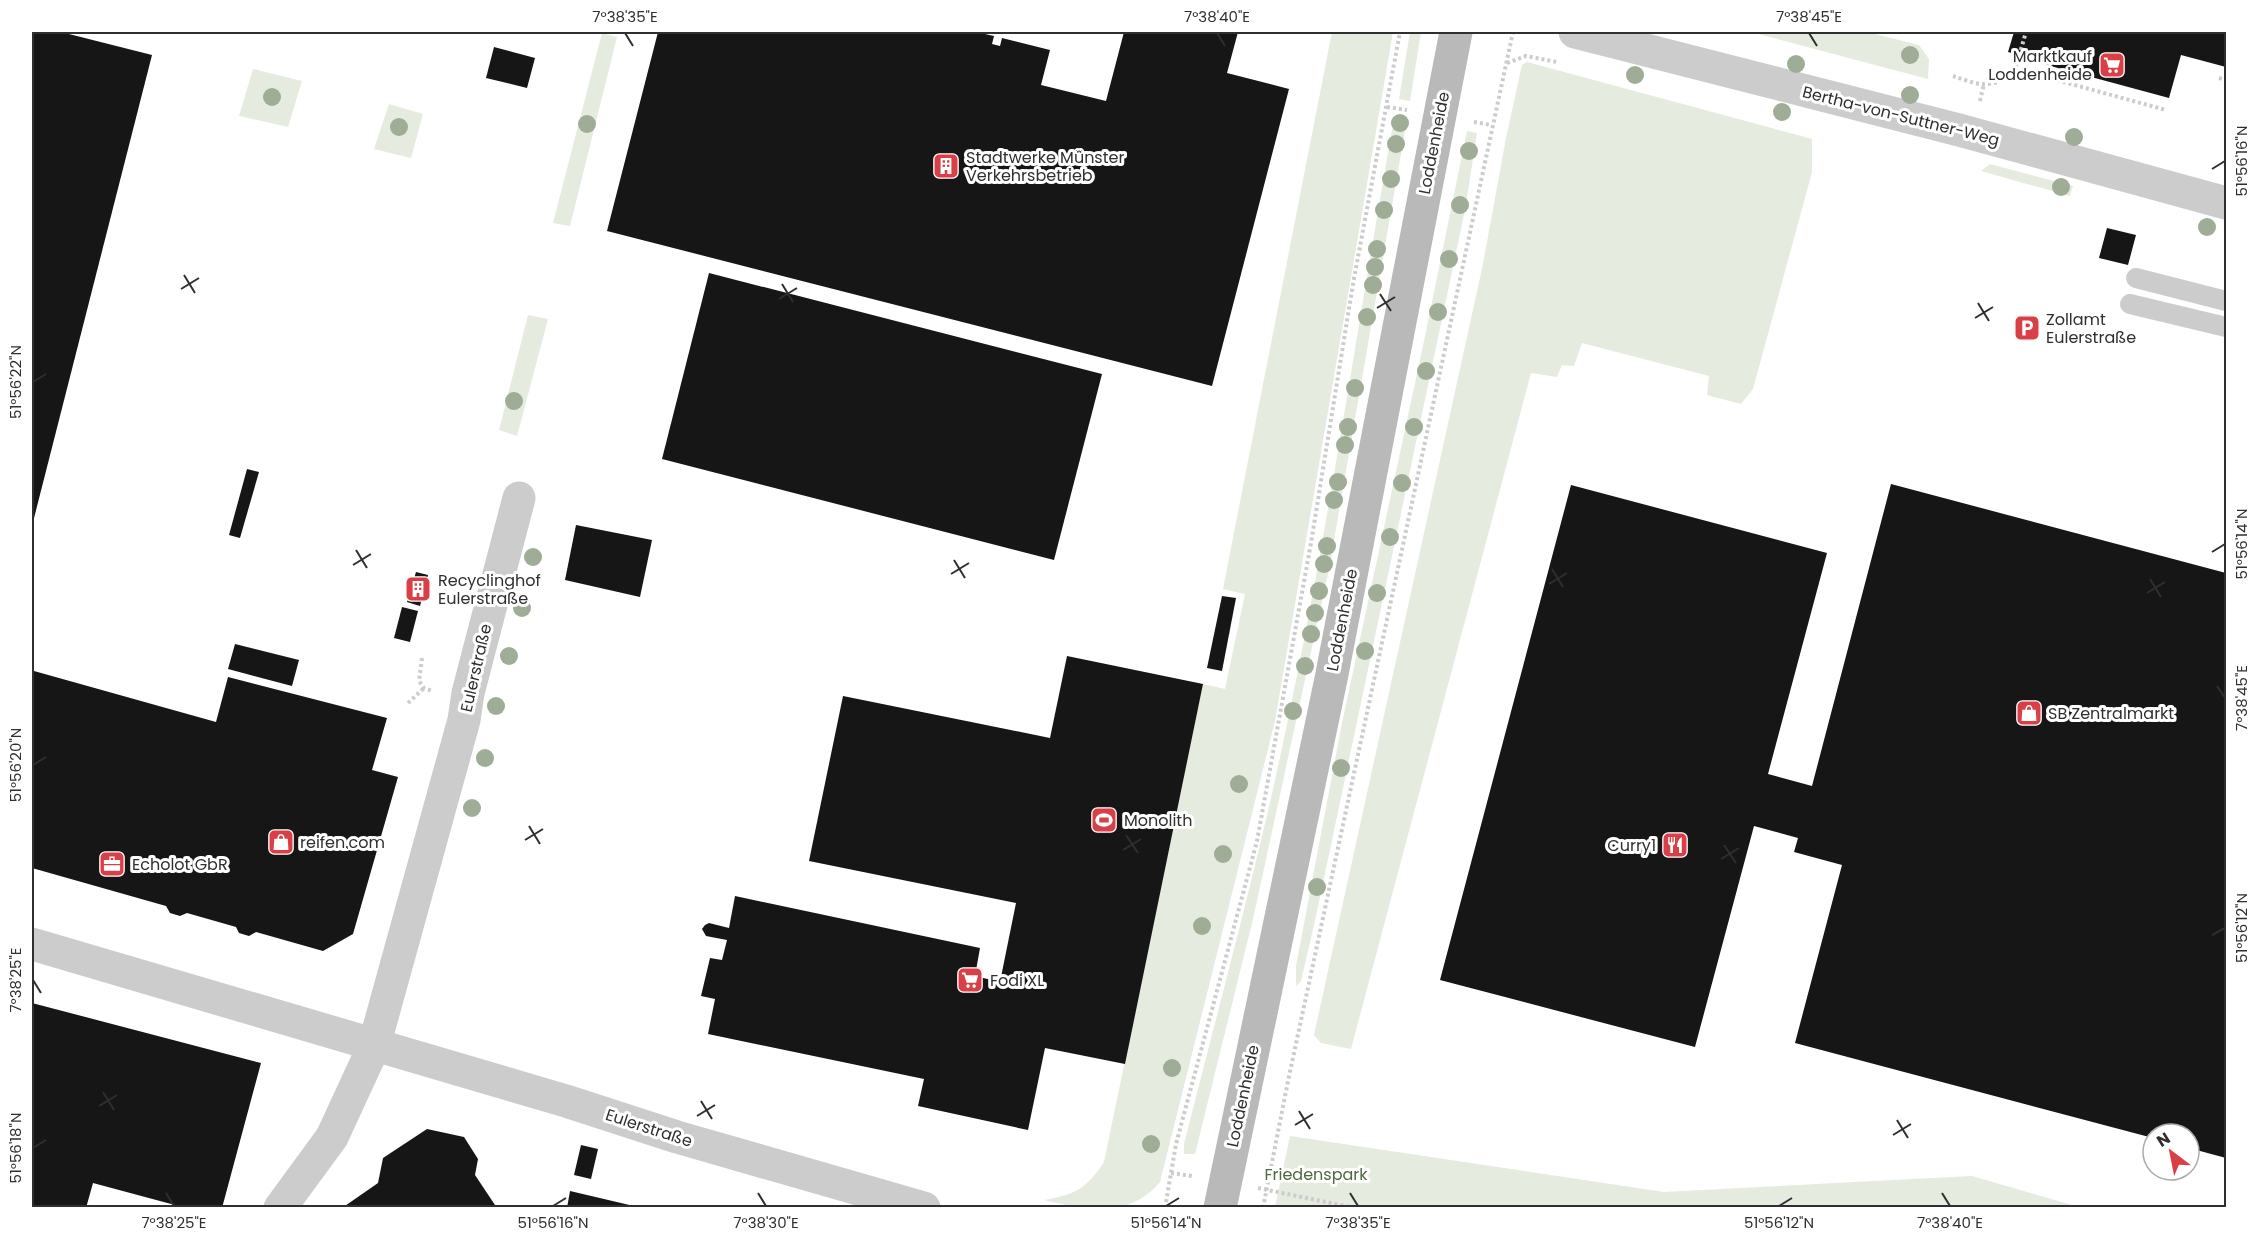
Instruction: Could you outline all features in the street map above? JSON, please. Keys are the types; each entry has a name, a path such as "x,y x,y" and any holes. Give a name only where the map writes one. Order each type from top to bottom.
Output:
{"street":[{"name":"Loddenheide","path":"1220,1208 1331,679 1456,32"},
{"name":"Bertha-von-Suttner-Weg","path":"1575,32 1959,130 2226,203"},
{"name":"Eulerstraße","path":"280,1208 332,1137 374,1046 464,720 468,693 519,498"},
{"name":"Eulerstraße","path":"32,944 566,1101 677,1137 924,1208"}],"lane":[{"path":"2136,278 2226,301"},
{"path":"2130,304 2226,327"}],"path":[{"path":"1165,1208 1176,1144 1257,841 1311,543 1353,284 1400,32"},
{"path":"1263,1208 1288,1081 1513,32"},
{"path":"2014,74 2026,32"},
{"path":"1953,76 1984,84 1998,82 2014,74 2031,73 2166,110"},
{"path":"2219,78 2226,80"},
{"path":"408,703 424,688 418,681 422,658"},
{"path":"1268,1190 1355,1208"}],"green space":[{"path":"1332,32 1393,32 1275,721 1160,1182 1148,1194 1121,1207 1106,1209 1075,1207 1044,1200 1064,1196 1079,1189 1092,1178 1104,1162 1203,684 1225,689 1245,594 1223,589"},
{"path":"1410,32 1421,32 1410,101 1399,99"},
{"path":"1751,32 1867,32 1919,45 1929,59 1928,79"},
{"path":"602,33 617,37 570,226 553,223"},
{"path":"1527,62 1812,139 1812,172 1753,389 1741,404 1707,395 1709,376 1582,343 1574,366 1562,365 1557,377 1531,373 1351,1049 1321,1043 1314,1035 1483,264 1506,138 1522,65"},
{"path":"253,69 302,81 288,127 239,116"},
{"path":"389,104 423,114 411,158 374,149"},
{"path":"1396,117 1407,119 1329,569 1253,919 1195,1154 1184,1154 1184,1144 1258,853 1287,726 1320,557"},
{"path":"1467,131 1477,133 1465,210 1316,916 1301,981 1296,986 1296,966 1342,723"},
{"path":"1990,164 2073,186 2070,196 1981,171"},
{"path":"528,315 548,319 517,436 499,430"},
{"name":"Friedenspark","path":"1290,1136 1664,1192 1972,1176 2079,1207 1275,1207"}],"building":[{"path":"32,32 61,32 152,55 32,526"},
{"name":"Stadtwerke Münster Verkehrsbetrieb","path":"658,32 976,32 994,36 992,44 1000,46 1002,38 1050,50 1041,85 1106,101 1124,32 1238,32 1227,73 1289,89 1212,386 607,231"},
{"name":"Marktkauf Loddenheide","path":"2014,32 2226,32 2226,67 2181,55 2169,98 2032,61 2033,59 2008,52"},
{"path":"494,47 535,58 527,88 486,78"},
{"path":"2107,228 2136,235 2128,265 2099,258"},
{"path":"709,273 1102,374 1054,560 662,459"},
{"path":"247,469 259,472 240,538 229,535"},
{"name":"SB Zentralmarkt","path":"1891,484 2226,573 2226,1158 2201,1151 2201,1122 2141,1122 2141,1135 1795,1043 1842,865 1794,852 1798,838 1754,826 1695,1047 1440,980 1571,485 1827,553 1768,774 1812,786"},
{"path":"576,525 652,540 640,597 565,580"},
{"name":"Recyclinghof Eulerstraße","path":"416,572 428,575 420,606 407,602"},
{"path":"1222,596 1236,598 1222,671 1207,668"},
{"path":"402,607 418,611 410,642 394,638"},
{"path":"235,644 299,660 292,686 228,669"},
{"path":"1067,656 1203,684 1125,1064 1045,1048 1028,1130 918,1106 924,1079 708,1034 715,999 701,996 710,958 722,960 727,940 706,936 702,929 709,923 729,928 735,896 980,948 975,976 1000,982 1016,903 809,861 843,696 1050,738"},
{"path":"34,671 216,722 228,677 387,718 372,770 398,777 353,934 323,951 256,932 249,936 239,933 236,927 187,913 180,916 170,913 166,906 32,868 32,679"},
{"path":"32,1003 261,1063 222,1208 186,1208 93,1183 86,1208 32,1208"},
{"path":"427,1129 464,1137 478,1159 475,1175 497,1208 342,1208 378,1183 383,1158"},
{"path":"581,1145 598,1149 591,1179 574,1175"},
{"path":"570,1191 638,1207 638,1208 567,1208"}],"place":[{"name":"Marktkauf Loddenheide","path":"2112,65"},
{"name":"Stadtwerke Münster Verkehrsbetrieb","path":"946,166"},
{"name":"Zollamt Eulerstraße","path":"2027,328"},
{"name":"Recyclinghof Eulerstraße","path":"418,589"},
{"name":"SB Zentralmarkt","path":"2029,713"},
{"name":"Monolith","path":"1104,820"},
{"name":"reifen.com","path":"281,842"},
{"name":"Curry1","path":"1675,845"},
{"name":"Echolot GbR","path":"112,864"},
{"name":"Fodi XL","path":"970,980"}]}
